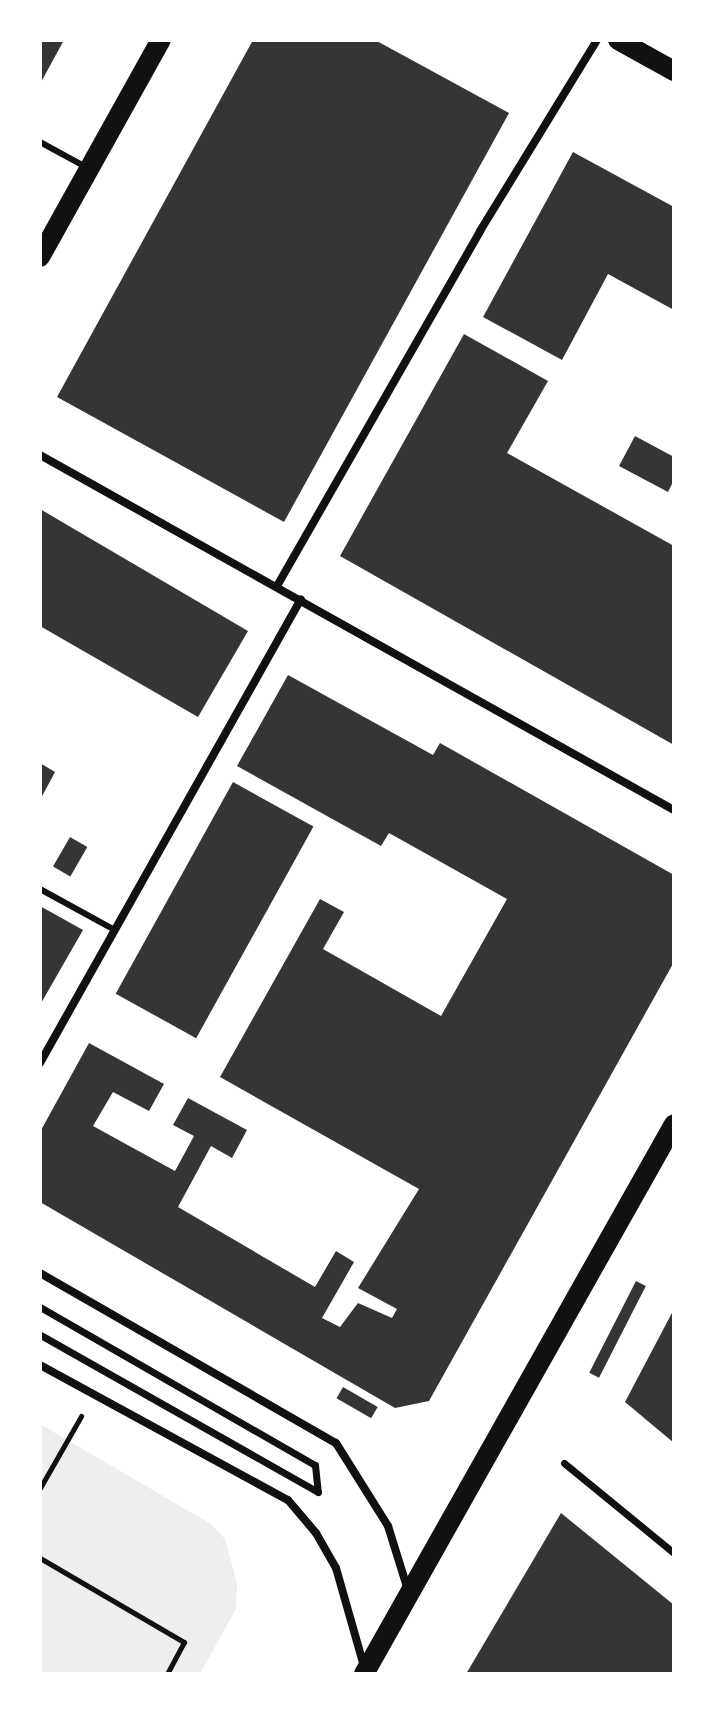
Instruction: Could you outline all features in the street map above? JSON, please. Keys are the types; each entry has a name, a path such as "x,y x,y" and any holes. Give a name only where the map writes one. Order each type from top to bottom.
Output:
{"main road":[{"path":"40,257 161,40"},
{"path":"618,40 640,46 674,71"},
{"path":"365,1673 674,1124"}],"street":[{"path":"277,586 480,231 597,40"},
{"path":"40,455 674,810"},
{"path":"40,1063 301,599"},
{"path":"40,1273 336,1443 388,1526 409,1596"},
{"path":"40,1307 315,1465 318,1492 40,1335"},
{"path":"40,1365 288,1500 316,1533 336,1568 365,1673"},
{"path":"564,1463 674,1553"}],"lane":[{"path":"40,142 89,169"},
{"path":"40,889 115,930"}],"path":[{"path":"40,1488 68,1439"},
{"path":"40,1558 184,1642 167,1674"}],"shaded area":[{"path":"40,1424 211,1524 225,1539 237,1583 236,1609 200,1674 40,1674"}],"building":[{"path":"40,40 64,40 40,84"},
{"path":"253,40 375,40 509,113 284,522 57,397"},
{"path":"573,152 674,207 674,310 608,274 562,360 483,317"},
{"path":"464,334 548,381 507,453 674,546 674,745 340,556"},
{"path":"635,436 674,457 674,480 668,492 619,466"},
{"path":"40,509 248,631 198,717 40,626"},
{"path":"288,675 433,755 440,743 674,875 674,962 429,1401 395,1408 40,1202 40,1132 89,1043 164,1084 149,1111 113,1092 93,1126 175,1171 194,1136 173,1125 188,1098 247,1130 232,1158 211,1146 178,1207 315,1287 336,1251 354,1262 322,1318 340,1327 358,1303 392,1318 397,1309 358,1288 419,1189 220,1077 320,899 344,912 323,949 441,1016 507,899 389,833 381,846 237,766"},
{"path":"40,763 55,772 40,800"},
{"path":"233,782 313,827 196,1038 116,994"},
{"path":"70,837 87,847 70,876 53,866"},
{"path":"40,906 83,930 40,1005"},
{"path":"636,1281 646,1286 599,1378 589,1373"},
{"path":"674,1309 674,1443 625,1402"},
{"path":"343,1387 378,1407 371,1418 336,1398"},
{"path":"561,1513 674,1605 674,1674 466,1674"}]}
